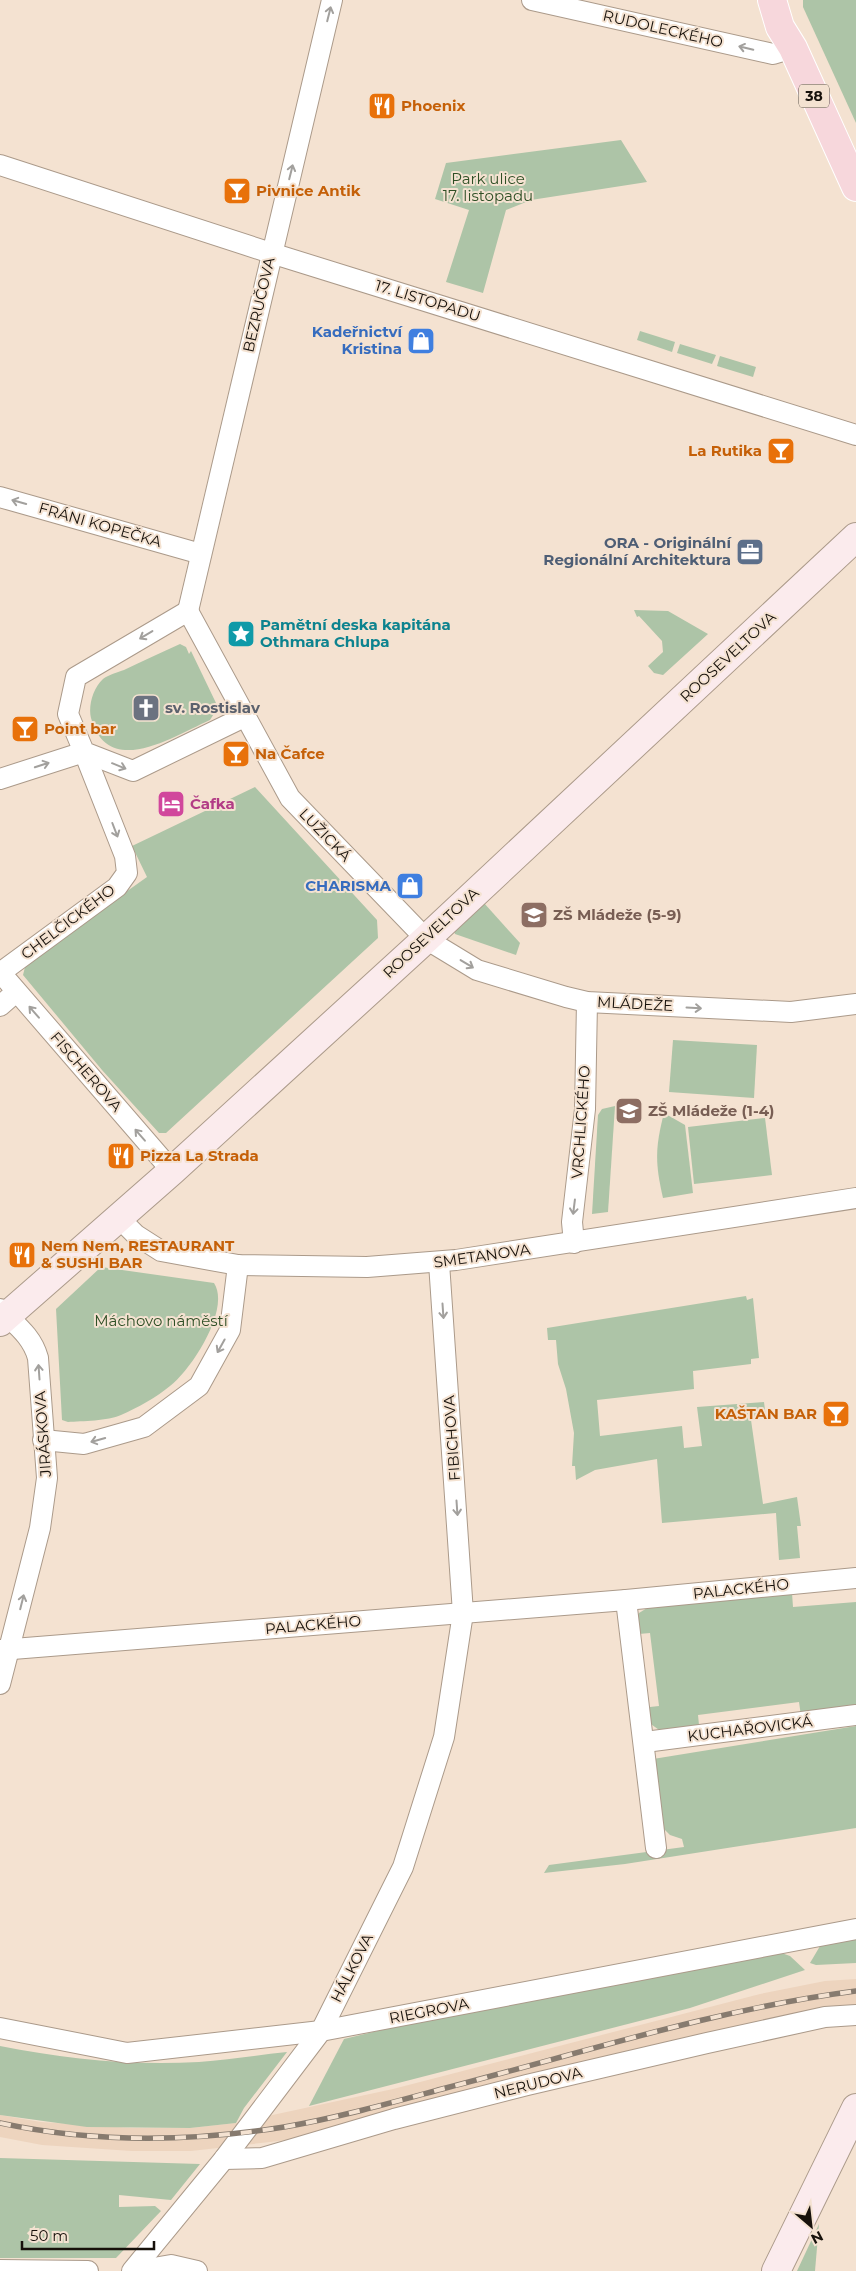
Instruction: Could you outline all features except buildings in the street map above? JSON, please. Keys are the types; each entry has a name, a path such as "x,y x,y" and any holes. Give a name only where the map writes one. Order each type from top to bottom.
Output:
{"main road":[{"name":"38","path":"772,0 780,27 794,48 856,187"},
{"name":"38","path":"788,0 794,48"},
{"name":"ROOSEVELTOVA","path":"2,1316 172,1171 426,939 856,537"},
{"path":"776,2271 856,2108"}],"street":[{"name":"BEZRUČOVA","path":"188,611 332,0"},
{"name":"RUDOLECKÉHO","path":"532,0 773,54 794,48"},
{"name":"17. LISTOPADU","path":"0,165 272,253 856,435"},
{"name":"FRÁNI KOPEČKA","path":"0,497 201,554"},
{"name":"LUŽICKÁ","path":"188,611 290,798 426,939"},
{"name":"CHELČICKÉHO","path":"0,972 116,887 127,873 125,856 68,714 76,677 188,611"},
{"path":"0,779 84,752 133,771 246,716"},
{"name":"MLÁDEŽE","path":"426,939 477,970 587,1002 791,1012 856,1004"},
{"name":"FISCHEROVA","path":"0,972 172,1171"},
{"path":"0,1006 16,992"},
{"name":"VRCHLICKÉHO","path":"574,1243 572,1222 585,1109 587,1002"},
{"name":"SMETANOVA","path":"118,1217 136,1235 161,1251 238,1265 327,1268 439,1262 574,1243 856,1198"},
{"name":"FIBICHOVA","path":"439,1262 463,1613"},
{"path":"43,1440 84,1444 144,1427 199,1386 230,1330 238,1265"},
{"name":"JIRÁSKOVA","path":"0,1684 5,1649 40,1528 47,1478 38,1358 34,1346 27,1335 2,1316"},
{"name":"PALACKÉHO","path":"5,1649 626,1600 856,1578"},
{"path":"626,1600 645,1742 656,1848"},
{"name":"HÁLKOVA","path":"134,2271 224,2158 321,2031 403,1867 444,1737 463,1613"},
{"name":"KUCHAŘOVICKÁ","path":"645,1742 856,1715"},
{"name":"RIEGROVA","path":"0,2028 127,2053 321,2031 856,1929"},
{"name":"NERUDOVA","path":"224,2158 262,2158 394,2118 527,2085 707,2042 825,2017 856,2015"},
{"path":"134,2271 170,2265 197,2271"},
{"path":"0,2270 88,2271"}],"shaded area":[{"path":"856,1979 856,2004 765,2020 708,2033 343,2128 288,2140 191,2151 132,2151 42,2145 0,2137 0,2115 41,2122 131,2128 190,2128 236,2123 393,2089 760,1994 825,1981"}],"green space":[{"path":"803,0 856,0 856,123 803,7"},
{"name":"Park ulice 17. listopadu","path":"621,140 647,182 531,200 506,210 483,293 446,282 469,210 435,199 446,163"},
{"path":"640,331 675,342 672,352 637,340"},
{"path":"680,344 716,355 712,364 677,353"},
{"path":"720,356 756,367 753,377 717,366"},
{"path":"634,610 668,611 708,634 663,675 654,673 648,666 663,652 662,641 639,616 637,617"},
{"path":"180,644 186,647 189,654 191,651 216,703 214,703 215,712 210,720 161,743 143,748 127,750 112,747 100,737 91,718 91,703 96,687 108,676"},
{"path":"255,787 377,920 378,938 166,1133 159,1133 102,1070 23,975 26,963 147,877 132,846"},
{"path":"484,903 520,943 516,955 455,934 454,931"},
{"path":"673,1040 757,1045 754,1098 669,1092"},
{"path":"615,1106 608,1212 592,1214 598,1115 602,1109"},
{"path":"664,1113 685,1125 693,1193 663,1198 657,1155"},
{"path":"765,1118 772,1175 694,1184 688,1127"},
{"name":"Máchovo náměstí","path":"101,1267 214,1283 218,1294 217,1308 213,1323 198,1353 179,1378 165,1390 140,1406 116,1417 68,1422 62,1420 56,1309"},
{"path":"746,1296 747,1300 753,1298 759,1358 751,1359 751,1364 693,1371 694,1389 597,1400 600,1436 682,1426 684,1448 702,1446 697,1407 764,1402 766,1418 751,1420 763,1504 797,1497 801,1526 797,1526 800,1558 779,1560 776,1513 662,1523 657,1459 595,1470 576,1480 575,1466 572,1466 574,1433 566,1389 558,1364 556,1340 548,1340 547,1328"},
{"path":"792,1593 793,1607 856,1602 856,1709 801,1716 799,1702 698,1715 699,1725 662,1732 648,1722 646,1711 650,1707 659,1706 650,1633 639,1634 636,1618 639,1613 652,1605"},
{"path":"856,1726 856,1828 625,1864 544,1873 549,1865 684,1847 682,1839 670,1835 663,1828 653,1759"},
{"path":"856,1934 856,1963 816,1965 810,1963 823,1941"},
{"path":"773,1950 790,1956 805,1970 690,2008 309,2106 344,2039 435,2017"},
{"path":"0,2046 74,2058 149,2063 199,2062 287,2052 244,2108 236,2123 190,2128 87,2127 0,2115"},
{"path":"0,2158 200,2164 171,2200 119,2195 119,2207 155,2206 161,2211 116,2258 0,2258"},
{"path":"819,2224 815,2271 797,2271"}],"railway":[{"path":"0,2123 35,2130 71,2134 142,2138 213,2136 284,2127 363,2110 700,2021 752,2009 856,1991"}],"place":[{"name":"Phoenix","path":"382,106"},
{"name":"Pivnice Antik","path":"237,191"},
{"name":"Kadeřnictví Kristina","path":"421,341"},
{"name":"La Rutika","path":"781,451"},
{"name":"ORA - Originální Regionální Architektura","path":"750,552"},
{"name":"Pamětní deska kapitána Othmara Chlupa","path":"241,634"},
{"name":"sv. Rostislav","path":"146,708"},
{"name":"Point bar","path":"25,729"},
{"name":"Na Čafce","path":"236,754"},
{"name":"Čafka","path":"171,804"},
{"name":"CHARISMA","path":"410,886"},
{"name":"ZŠ Mládeže (5-9)","path":"534,915"},
{"name":"ZŠ Mládeže (1-4)","path":"629,1111"},
{"name":"Pizza La Strada","path":"121,1156"},
{"name":"Nem Nem, RESTAURANT & SUSHI BAR","path":"22,1255"},
{"name":"KAŠTAN BAR","path":"836,1414"}]}
